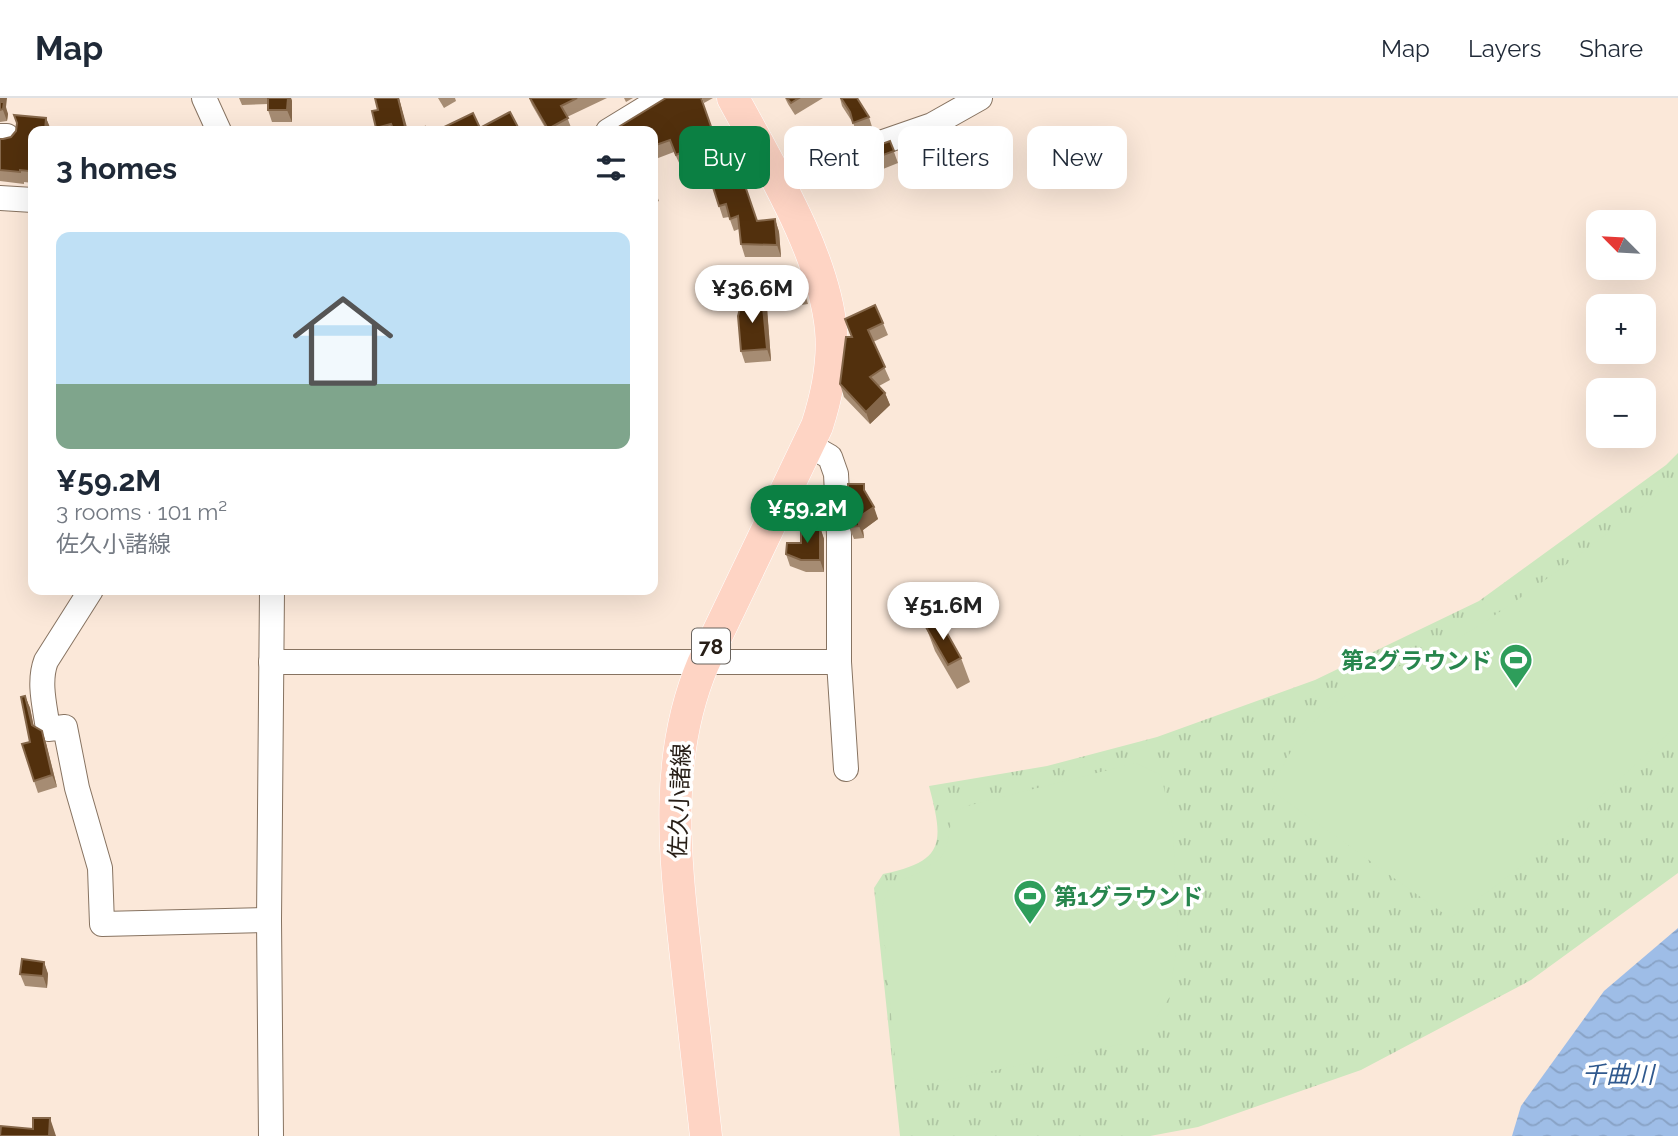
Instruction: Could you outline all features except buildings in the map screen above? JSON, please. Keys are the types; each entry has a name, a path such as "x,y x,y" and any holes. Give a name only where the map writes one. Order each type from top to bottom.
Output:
{"main road":[{"name":"佐久小諸線","path":"706,1136 678,884 674,798 679,744 689,703 703,664 809,445 824,405 828,386 831,329 814,259 733,98"}],"street":[{"path":"204,98 217,126"},
{"path":"616,126 662,98"},
{"path":"776,179 932,125 980,98"},
{"path":"0,198 28,200"},
{"path":"809,445 830,457 836,474 839,662 846,769"},
{"path":"88,595 46,661 42,682 48,729 65,727 100,868 102,924 269,920"},
{"path":"271,1136 269,920 272,595"},
{"path":"271,662 839,662"}],"green space":[{"path":"1678,453 1678,873 1531,980 1361,1070 1198,1127 1150,1136 900,1136 874,888 883,874 918,863 929,855 935,846 937,822 929,786 1047,766 1157,737 1315,680 1479,601 1666,465"},
{"name":"第2グラウンド","path":"1678,479 1678,724 1568,826 1511,874 1450,918 1272,791 1295,745 1324,712 1368,682 1463,635 1511,605"},
{"name":"第1グラウンド","path":"1136,763 1161,775 1173,829 1178,940 1169,998 1152,1024 1122,1044 928,1084 905,1075 895,1059 882,912 884,900 892,885 920,872 942,856 948,841 952,813 967,806"}],"water":[{"name":"千曲川","path":"1678,928 1678,1136 1512,1136 1521,1106 1604,991"}],"place":[{"name":"第2グラウンド","path":"1516,690"},
{"name":"第1グラウンド","path":"1030,926"}]}
